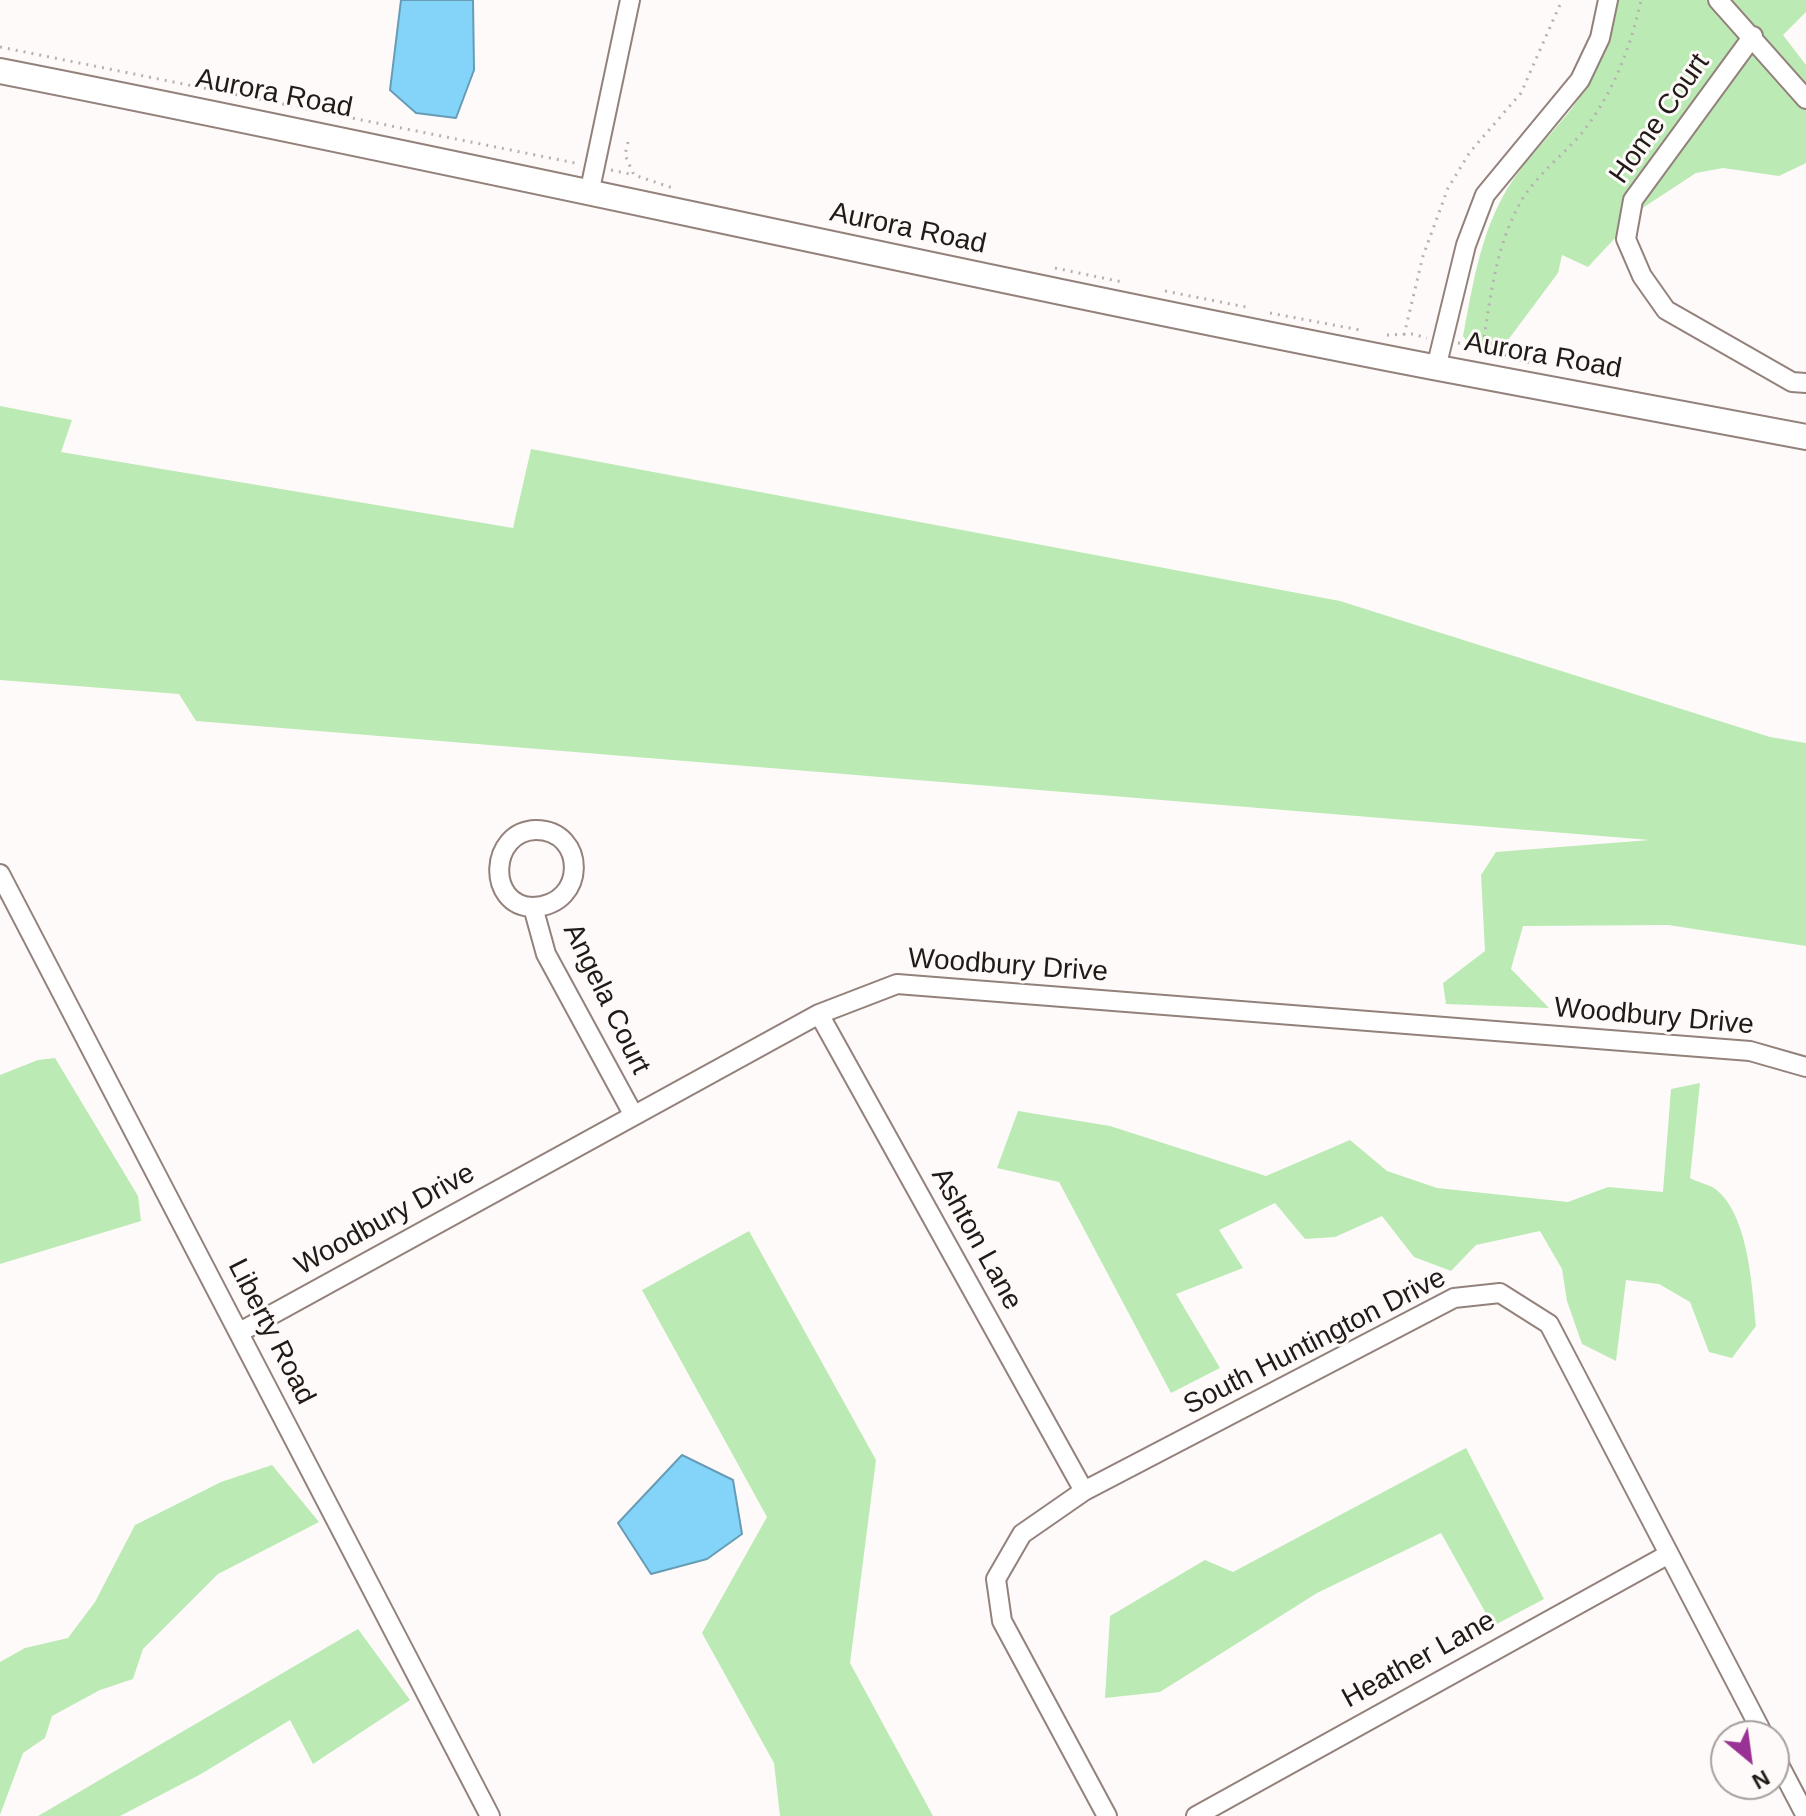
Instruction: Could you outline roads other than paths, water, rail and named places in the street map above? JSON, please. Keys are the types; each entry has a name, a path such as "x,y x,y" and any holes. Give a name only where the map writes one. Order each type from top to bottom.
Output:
{"main road":[{"name":"Aurora Road","path":"0,71 330,135 589,194 1436,368 1806,437"}],"street":[{"path":"589,194 630,0"},
{"path":"1436,368 1466,245 1485,195 1580,80 1600,38 1608,0"},
{"path":"1718,0 1806,99"},
{"name":"Home Court","path":"1753,36 1633,200 1626,239 1642,276 1666,310 1792,382 1806,383"},
{"name":"Angela Court","path":"536,830 559,838 567,846 575,866 572,884 561,899 546,906 533,907 509,897 501,886 498,863 502,850 516,836 536,830"},
{"name":"Liberty Road","path":"0,874 490,1816"},
{"name":"Angela Court","path":"533,907 546,954 633,1114"},
{"name":"Woodbury Drive","path":"240,1332 819,1014 897,984 1750,1051 1806,1067"},
{"name":"Ashton Lane","path":"819,1014 1084,1491"},
{"name":"South Huntington Drive","path":"1107,1816 1002,1621 996,1579 1022,1534 1084,1491 1454,1298 1500,1293 1549,1324 1756,1720"},
{"name":"Heather Lane","path":"1196,1816 1669,1554"},
{"path":"1790,1786 1806,1816"}],"water":[{"path":"401,0 473,0 474,70 456,118 416,113 390,90"},
{"path":"682,1455 733,1480 742,1534 707,1559 651,1574 618,1523"}]}
